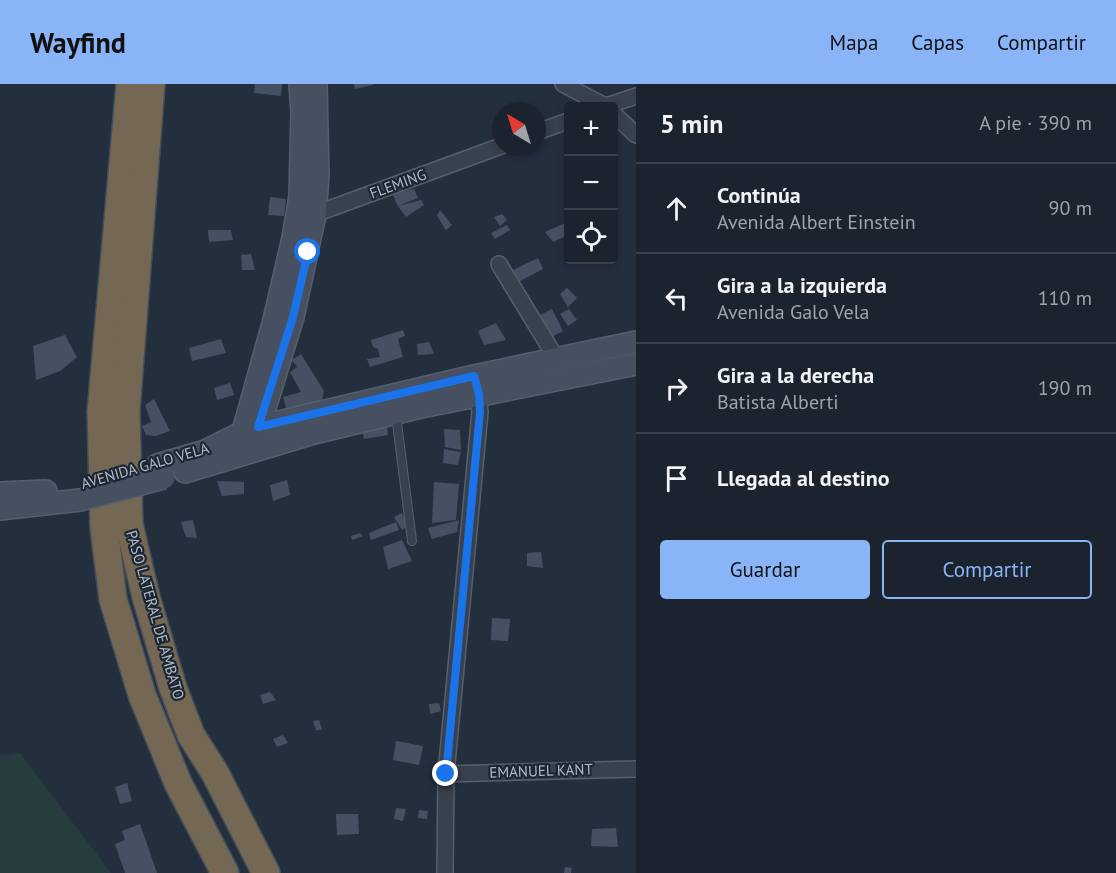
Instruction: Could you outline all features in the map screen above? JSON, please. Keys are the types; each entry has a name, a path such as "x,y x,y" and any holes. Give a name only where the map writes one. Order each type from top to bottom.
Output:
{"highway":[{"name":"PASO LATERAL DE AMBATO","path":"130,84 101,412 104,528 113,599 142,695 178,783 225,873"},
{"name":"PASO LATERAL DE AMBATO","path":"151,84 126,411 129,524 153,620 173,688 191,735 214,773 266,873"}],"main road":[{"path":"300,84 302,113 300,196 305,218"},
{"path":"245,454 274,320 318,175 316,84"},
{"name":"AVENIDA GALO VELA","path":"0,509 245,454 314,433 396,413 556,358 636,342"},
{"name":"AVENIDA GALO VELA","path":"161,472 250,430 477,385 636,364"},
{"name":"AVENIDA GALO VELA","path":"0,493 78,493"}],"street":[{"path":"563,84 597,102"},
{"path":"617,102 636,96"},
{"path":"618,118 636,135"},
{"path":"546,129 564,122"},
{"name":"FLEMING","path":"305,218 492,149"},
{"path":"499,264 556,358"},
{"path":"445,873 446,774 480,412 477,385"},
{"name":"EMANUEL KANT","path":"446,774 636,769"}],"lane":[{"path":"396,413 412,541"}],"green space":[{"path":"20,753 111,873 0,873 0,756"}],"building":[{"path":"255,84 282,84 281,96 254,93"},
{"path":"354,84 373,84 373,85 355,89"},
{"path":"414,189 418,198 398,206 392,193"},
{"path":"270,197 286,199 284,216 268,215"},
{"path":"421,200 424,205 406,217 398,206"},
{"path":"440,210 452,225 446,230 437,216"},
{"path":"502,214 507,220 500,226 494,217"},
{"path":"564,223 564,237 553,242 545,232"},
{"path":"507,225 510,230 495,239 491,233"},
{"path":"208,230 231,230 233,240 209,242"},
{"path":"251,254 255,270 242,270 241,255"},
{"path":"538,258 543,269 520,281 513,270"},
{"path":"567,288 577,298 568,307 560,294"},
{"path":"552,309 563,331 548,339 536,317"},
{"path":"569,309 577,320 568,326 560,314"},
{"path":"496,323 506,340 484,345 478,331"},
{"path":"403,330 405,336 398,339 403,357 370,367 367,359 380,357 378,349 373,347 371,340"},
{"path":"65,335 77,357 60,371 36,380 33,346"},
{"path":"221,339 226,353 192,361 189,348"},
{"path":"429,342 434,354 418,355 417,344"},
{"path":"301,354 324,391 321,405 287,412 283,397 301,392 290,372 297,367 292,360"},
{"path":"230,383 234,395 217,400 214,388"},
{"path":"154,399 170,431 156,436 146,435 142,426 151,422 145,405"},
{"path":"387,426 388,435 364,439 362,428"},
{"path":"444,429 460,430 461,450 445,447"},
{"path":"444,449 461,452 458,465 443,463"},
{"path":"287,480 290,495 273,501 270,485"},
{"path":"217,481 244,482 244,494 222,496"},
{"path":"434,482 459,484 456,520 432,523"},
{"path":"402,513 409,525 402,530 394,517"},
{"path":"193,520 197,538 186,537 181,522"},
{"path":"459,520 457,532 432,539 428,528"},
{"path":"396,522 399,530 371,540 369,533"},
{"path":"360,533 363,536 352,540 351,536"},
{"path":"402,540 412,561 388,569 383,547"},
{"path":"541,552 543,568 527,566 527,553"},
{"path":"492,618 510,619 508,641 491,640"},
{"path":"270,692 276,700 263,704 260,695"},
{"path":"439,703 441,711 430,714 429,704"},
{"path":"319,720 322,730 316,730 313,721"},
{"path":"283,735 288,743 277,747 273,739"},
{"path":"396,741 423,746 419,765 393,760"},
{"path":"127,783 132,801 120,804 115,787"},
{"path":"396,808 406,809 403,821 394,819"},
{"path":"419,810 428,811 427,819 418,818"},
{"path":"336,814 358,814 359,834 337,835"},
{"path":"140,824 157,873 125,873 115,844 125,840 122,831"},
{"path":"616,828 618,847 591,846 592,829"},
{"path":"565,867 572,868 571,873 564,873"}],"route":[{"path":"308,252 293,317 258,427 474,376 479,394 480,412 446,774"}]}
